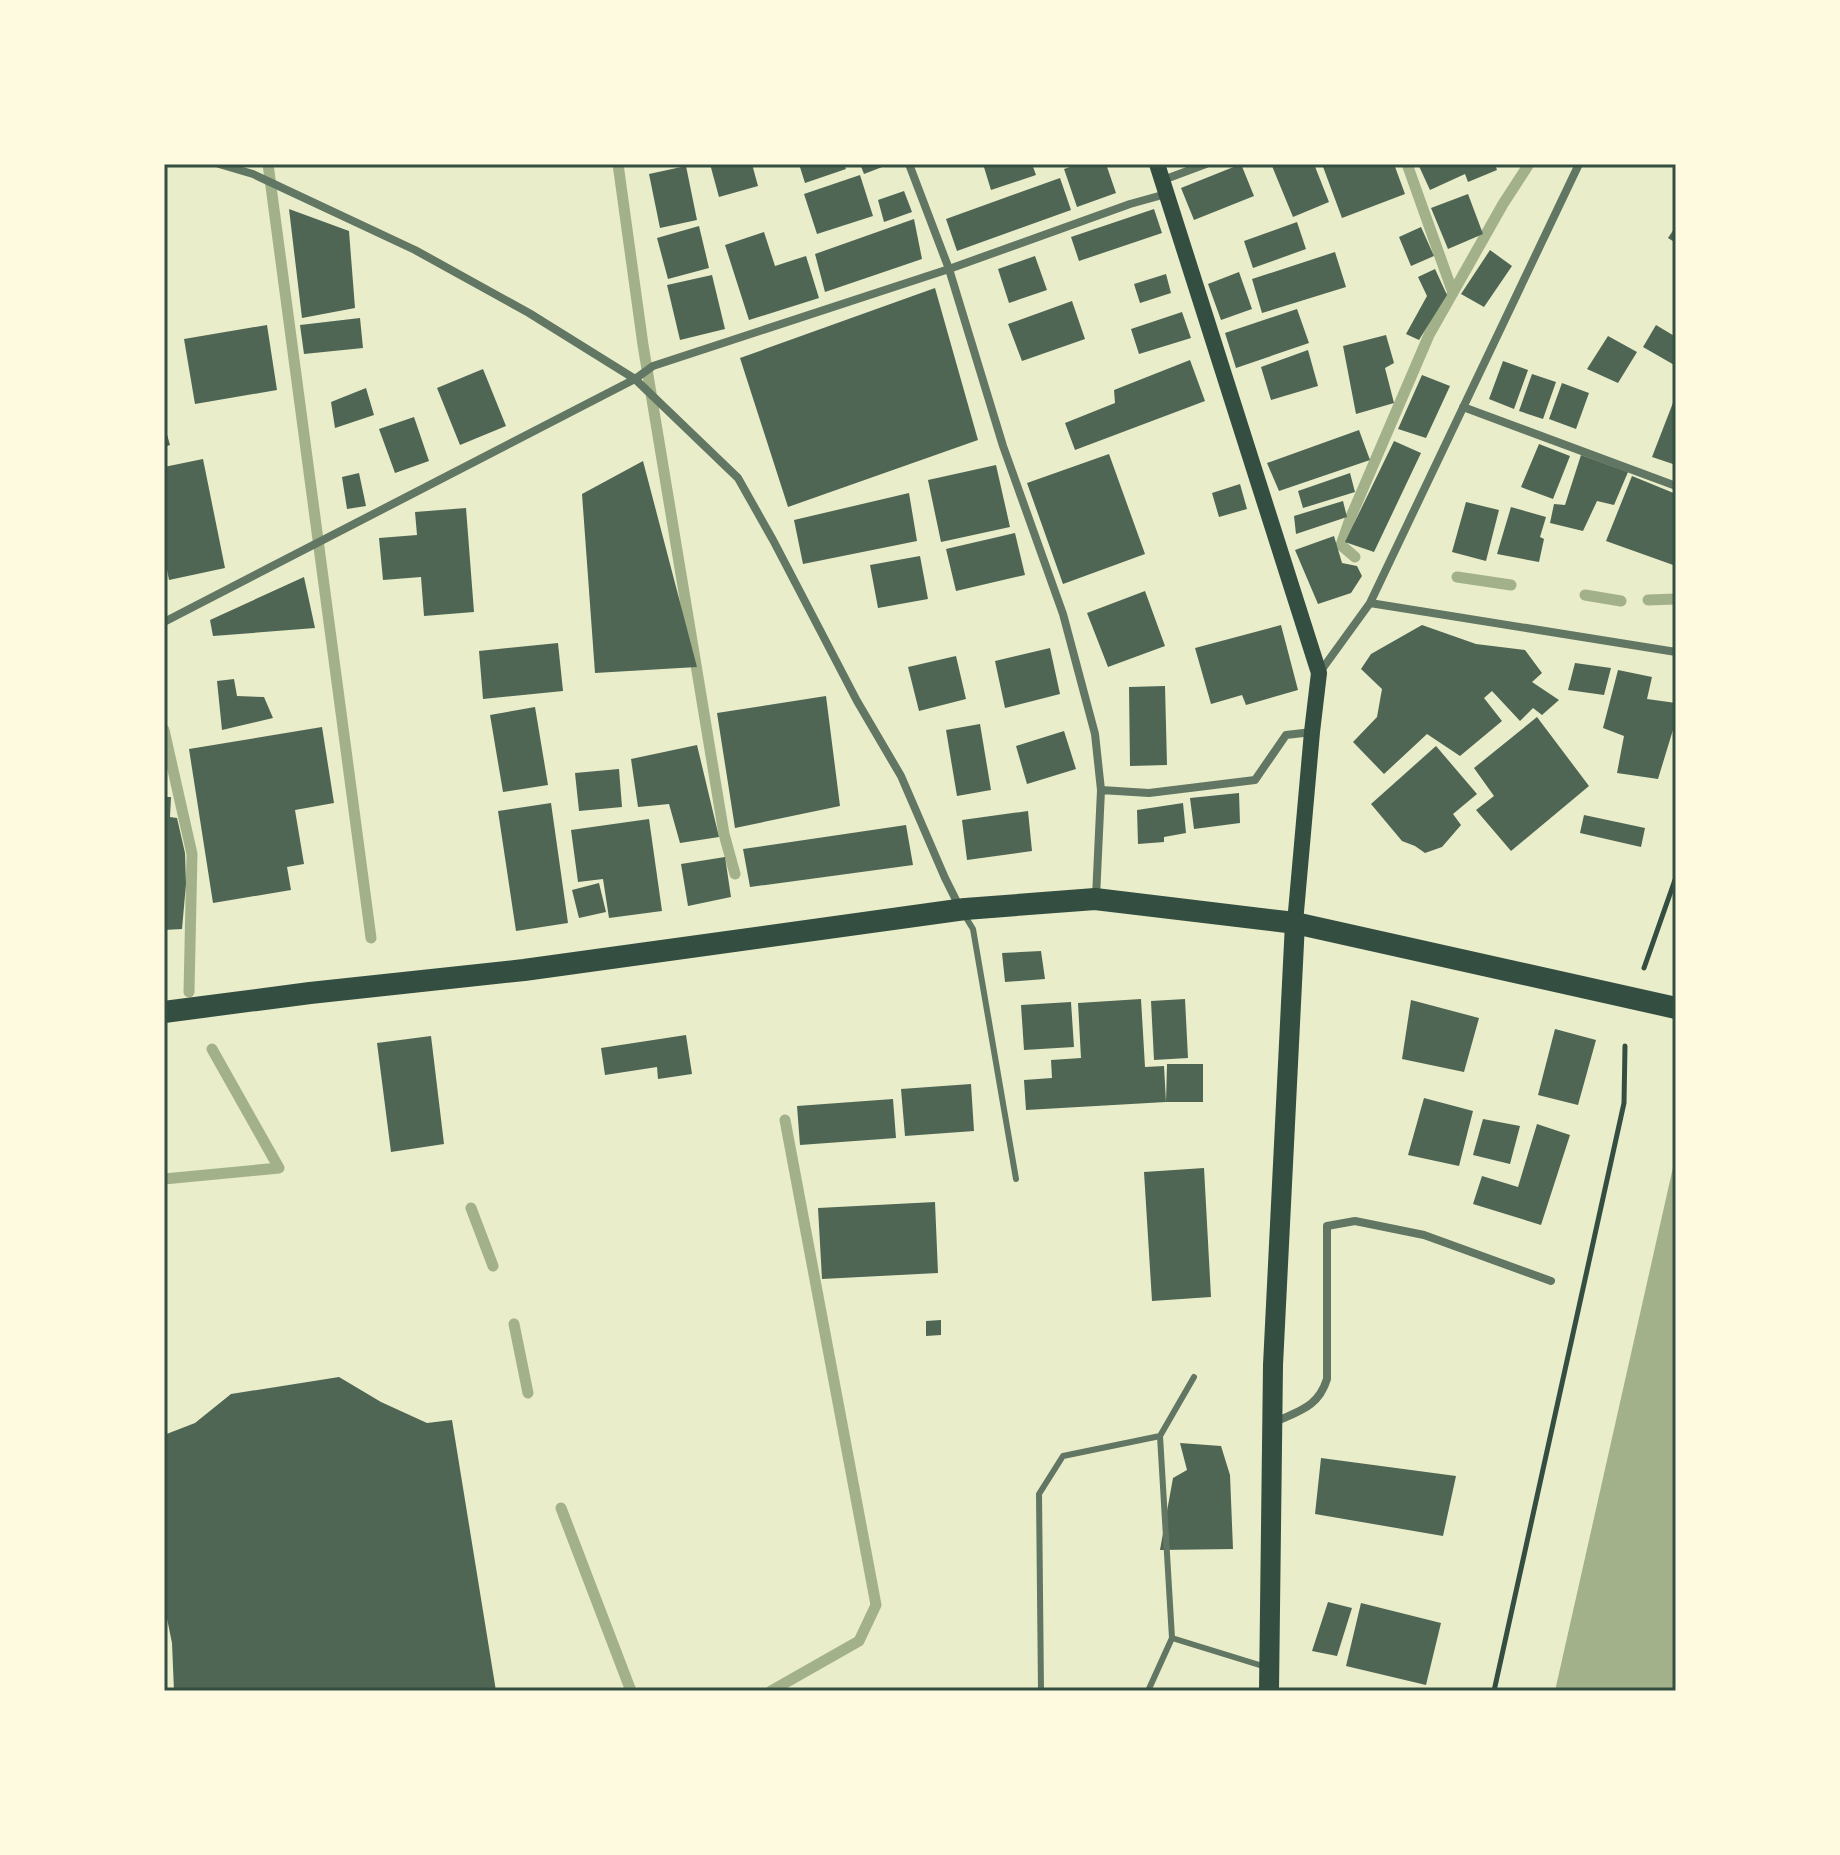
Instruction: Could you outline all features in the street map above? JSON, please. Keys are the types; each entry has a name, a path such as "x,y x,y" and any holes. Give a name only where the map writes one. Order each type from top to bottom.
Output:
{"highway":[{"path":"164,1012 524,970 961,909 1095,899 1295,923 1676,1008"}],"main road":[{"path":"1162,179 1319,673 1295,923 1273,1365 1269,1691"}],"street":[{"path":"219,164 253,174 415,250 529,313 635,379 738,478 857,701 901,776 961,909"},
{"path":"909,164 949,269 1003,446 1063,614 1095,734 1101,790 1095,899"},
{"path":"164,622 635,379 653,366 949,269 1130,204 1162,179 1206,164"},
{"path":"1319,673 1370,603 1579,164"},
{"path":"1463,407 1676,486"},
{"path":"1370,603 1676,652"},
{"path":"1101,790 1149,793 1255,780 1286,735 1312,732"},
{"path":"1272,1424 1314,1403 1323,1393 1327,1379 1327,1226 1355,1221 1424,1235 1551,1281"}],"lane":[{"path":"961,909 973,929 1016,1179"},
{"path":"1148,1691 1172,1638 1160,1436 1194,1377"},
{"path":"1041,1691 1039,1494 1063,1456 1160,1436"},
{"path":"1172,1638 1268,1668"}],"path":[{"path":"1644,968 1676,877"},
{"path":"1494,1691 1624,1103 1625,1046"}],"shaded area":[{"path":"1676,1154 1676,1691 1555,1691"}],"building":[{"path":"710,164 752,164 758,186 719,197"},
{"path":"799,164 844,164 846,169 805,183"},
{"path":"860,164 890,164 864,174"},
{"path":"983,164 1032,164 1036,175 991,190"},
{"path":"1079,164 1106,164 1116,193 1077,207 1064,169"},
{"path":"1241,164 1254,196 1194,220 1181,188"},
{"path":"1314,164 1329,202 1293,217 1272,166"},
{"path":"1322,164 1394,164 1405,194 1342,218"},
{"path":"1418,164 1495,164 1497,170 1468,182 1465,174 1430,190"},
{"path":"686,166 697,220 660,228 649,174"},
{"path":"860,175 873,216 817,234 804,194"},
{"path":"1060,178 1071,210 957,251 946,219"},
{"path":"904,191 912,212 884,222 878,200"},
{"path":"1468,194 1483,234 1448,249 1431,208"},
{"path":"289,209 349,231 355,308 302,318"},
{"path":"1154,209 1162,233 1079,261 1071,237"},
{"path":"914,219 922,259 825,292 815,254"},
{"path":"1297,222 1306,249 1253,268 1244,241"},
{"path":"699,226 709,268 668,279 657,238"},
{"path":"1676,226 1676,243 1668,238"},
{"path":"1421,227 1434,256 1411,266 1399,237"},
{"path":"764,232 775,266 806,256 819,298 749,320 725,245"},
{"path":"1490,250 1512,266 1484,307 1461,294"},
{"path":"1335,252 1346,287 1262,313 1252,279"},
{"path":"1035,256 1047,290 1009,303 998,269"},
{"path":"1435,269 1447,295 1419,340 1406,334 1427,296 1418,277"},
{"path":"1239,272 1252,309 1221,320 1208,284"},
{"path":"1166,274 1171,293 1140,303 1134,284"},
{"path":"712,275 725,329 680,340 667,285"},
{"path":"935,288 978,440 788,507 740,358"},
{"path":"1072,301 1085,339 1022,361 1008,324"},
{"path":"1297,309 1309,343 1236,368 1225,333"},
{"path":"1182,312 1191,338 1139,354 1131,329"},
{"path":"360,318 363,348 304,354 300,325"},
{"path":"267,325 277,390 195,404 184,339"},
{"path":"1656,325 1676,337 1676,366 1643,347"},
{"path":"1386,335 1394,363 1385,368 1394,403 1356,414 1343,346"},
{"path":"1608,336 1637,352 1618,383 1587,369"},
{"path":"1308,350 1318,386 1271,400 1261,367"},
{"path":"1190,360 1205,401 1075,450 1065,423 1115,403 1114,390"},
{"path":"1503,361 1528,370 1514,409 1489,399"},
{"path":"483,369 506,426 460,445 437,388"},
{"path":"1532,374 1556,382 1543,419 1519,411"},
{"path":"1422,375 1450,386 1426,438 1398,429"},
{"path":"1562,383 1589,393 1576,429 1549,419"},
{"path":"366,388 374,415 335,428 331,402"},
{"path":"1676,395 1676,465 1652,457"},
{"path":"414,417 429,461 395,473 379,429"},
{"path":"164,424 170,445 164,447"},
{"path":"1359,430 1370,460 1279,491 1267,463"},
{"path":"1394,441 1421,453 1374,552 1345,542"},
{"path":"1539,444 1570,456 1553,499 1521,487"},
{"path":"1109,454 1145,554 1063,584 1027,483"},
{"path":"1581,455 1628,472 1614,505 1597,501 1583,531 1550,523 1554,504 1565,505"},
{"path":"203,459 225,568 169,580 164,554 164,467"},
{"path":"643,461 697,667 595,673 582,494"},
{"path":"996,465 1010,527 941,542 928,480"},
{"path":"359,473 366,506 347,509 342,477"},
{"path":"1350,473 1355,492 1303,508 1298,491"},
{"path":"1632,476 1676,494 1676,566 1606,541"},
{"path":"1240,484 1247,509 1219,517 1212,493"},
{"path":"909,493 917,541 803,564 794,520"},
{"path":"1343,501 1347,517 1296,534 1294,516"},
{"path":"1466,502 1499,510 1486,561 1452,552"},
{"path":"1511,507 1546,517 1540,537 1544,539 1539,562 1497,554"},
{"path":"466,508 474,612 424,616 421,577 383,580 379,538 417,535 415,512"},
{"path":"1015,533 1025,575 956,591 946,549"},
{"path":"1334,536 1342,563 1357,566 1362,576 1351,593 1318,604 1295,550"},
{"path":"920,556 928,599 878,608 870,565"},
{"path":"304,577 315,628 213,636 210,620"},
{"path":"1145,591 1165,646 1108,667 1087,613"},
{"path":"1281,625 1298,690 1246,705 1242,695 1211,704 1195,648"},
{"path":"1422,625 1476,644 1525,650 1542,673 1532,682 1559,700 1542,715 1533,708 1520,721 1492,691 1484,698 1502,721 1460,756 1427,734 1384,774 1353,742 1377,717 1382,689 1361,669 1371,654"},
{"path":"558,643 563,691 483,699 479,651"},
{"path":"1050,648 1060,694 1005,708 995,661"},
{"path":"956,656 966,699 919,711 908,667"},
{"path":"1575,663 1611,668 1604,695 1568,690"},
{"path":"1618,670 1652,677 1647,699 1676,703 1676,720 1658,779 1617,773 1624,736 1603,728"},
{"path":"234,679 237,696 264,697 273,718 222,730 217,681"},
{"path":"1165,686 1167,765 1130,766 1129,687"},
{"path":"826,696 840,806 735,828 717,713"},
{"path":"535,707 548,785 503,792 490,715"},
{"path":"1537,717 1589,786 1511,851 1476,810 1494,796 1474,768"},
{"path":"980,724 991,790 957,796 946,730"},
{"path":"322,727 334,803 295,810 304,864 287,867 291,890 213,903 189,749"},
{"path":"1064,731 1076,769 1027,784 1016,746"},
{"path":"697,745 719,837 680,843 669,804 638,807 631,759"},
{"path":"1436,746 1477,794 1453,814 1461,825 1442,847 1425,853 1402,841 1371,804"},
{"path":"619,769 622,807 579,811 575,773"},
{"path":"1239,793 1240,823 1194,829 1190,798"},
{"path":"164,797 171,797 170,817 177,818 185,853 182,929 164,930"},
{"path":"551,803 568,923 516,931 498,811"},
{"path":"1183,803 1186,833 1164,837 1164,842 1138,844 1137,810"},
{"path":"1028,811 1032,851 967,860 962,820"},
{"path":"1584,815 1645,828 1641,847 1580,833"},
{"path":"649,819 662,911 609,918 603,879 578,882 571,830"},
{"path":"906,825 913,865 750,887 743,849"},
{"path":"725,857 731,897 688,906 681,864"},
{"path":"599,883 606,912 579,918 572,890"},
{"path":"1041,951 1045,979 1005,982 1002,953"},
{"path":"1141,999 1145,1067 1164,1066 1166,1102 1026,1110 1024,1080 1052,1078 1051,1060 1081,1058 1078,1003"},
{"path":"1185,999 1188,1058 1154,1060 1151,1001"},
{"path":"1411,1000 1479,1018 1464,1072 1402,1059"},
{"path":"1071,1002 1074,1047 1024,1050 1021,1005"},
{"path":"1555,1029 1596,1040 1578,1105 1538,1095"},
{"path":"686,1035 692,1074 658,1079 657,1067 605,1075 601,1048"},
{"path":"431,1036 444,1144 391,1152 377,1043"},
{"path":"1167,1064 1203,1064 1203,1102 1166,1102"},
{"path":"971,1084 974,1131 905,1136 901,1089"},
{"path":"1424,1098 1473,1111 1459,1166 1408,1155"},
{"path":"893,1099 896,1138 800,1145 797,1106"},
{"path":"1483,1119 1520,1126 1510,1164 1473,1155"},
{"path":"1537,1124 1570,1135 1541,1225 1473,1204 1482,1176 1518,1187"},
{"path":"1204,1168 1211,1297 1152,1301 1144,1172"},
{"path":"935,1202 938,1273 822,1279 818,1208"},
{"path":"941,1320 941,1335 926,1336 926,1321"},
{"path":"339,1377 381,1402 427,1423 452,1420 496,1691 174,1691 172,1643 164,1604 164,1435 195,1423 231,1394"},
{"path":"1180,1443 1221,1446 1230,1475 1233,1549 1160,1550 1173,1478 1187,1470"},
{"path":"1321,1458 1456,1476 1443,1536 1315,1514"},
{"path":"1328,1602 1352,1608 1337,1656 1312,1651"},
{"path":"1361,1603 1441,1623 1426,1685 1346,1666"}],"waterway":[{"path":"268,164 371,938"},
{"path":"618,164 643,345 724,834 735,874"},
{"path":"1407,164 1453,293"},
{"path":"1355,557 1341,545 1429,335 1529,164"},
{"path":"1457,577 1511,585"},
{"path":"1585,595 1621,601"},
{"path":"1648,600 1676,599"},
{"path":"164,730 192,854 189,992"},
{"path":"164,1179 279,1168 212,1049"},
{"path":"771,1691 859,1641 876,1605 785,1120"},
{"path":"471,1208 493,1266"},
{"path":"514,1324 528,1393"},
{"path":"561,1508 631,1691"}]}
